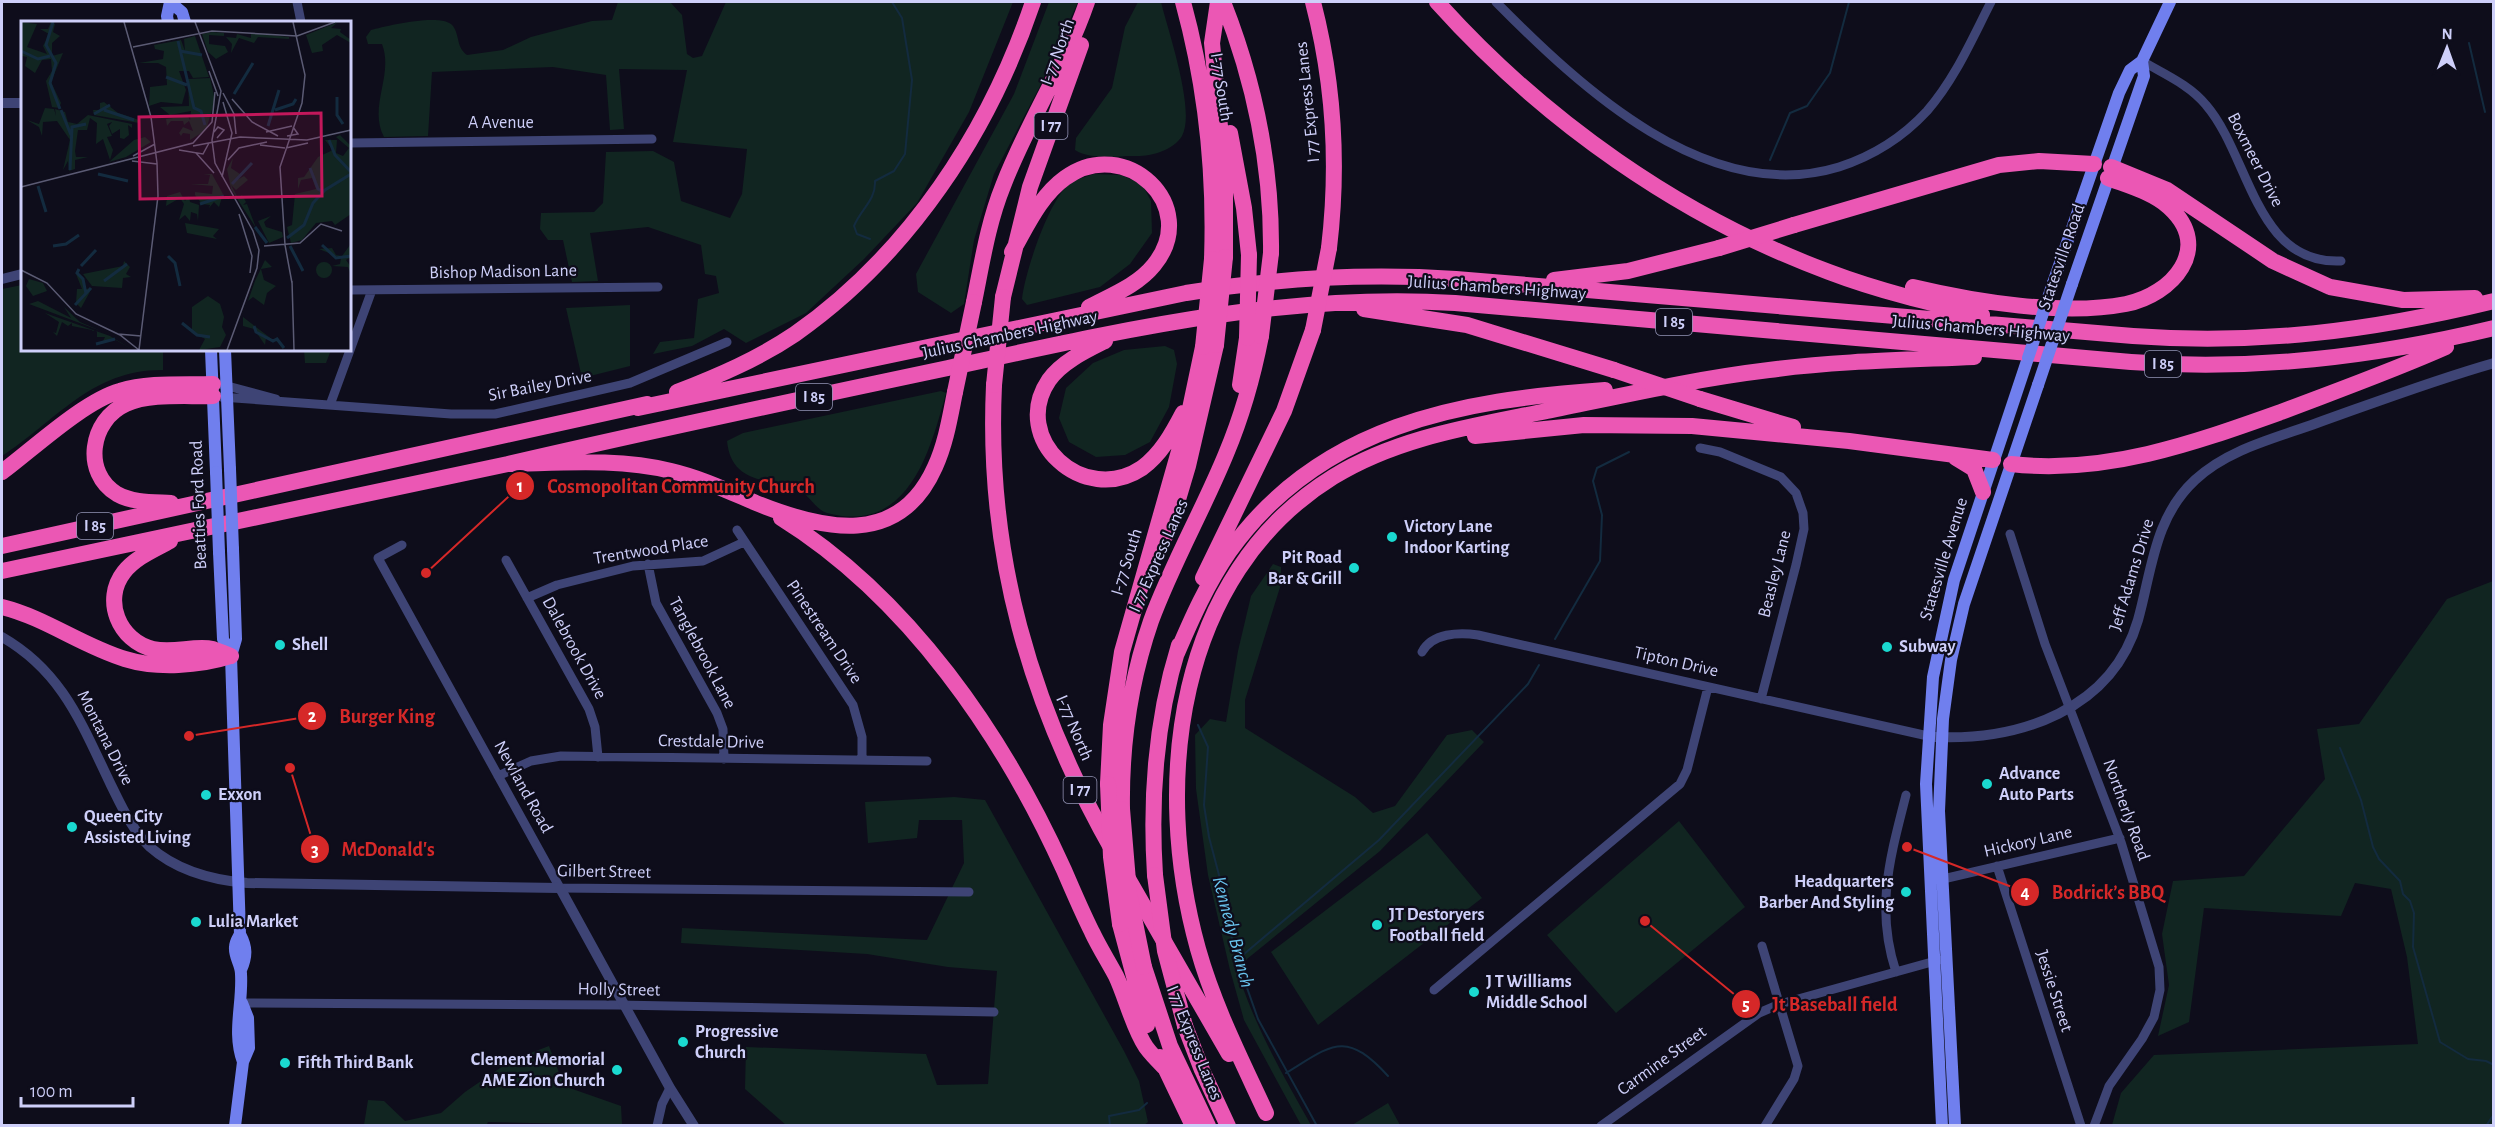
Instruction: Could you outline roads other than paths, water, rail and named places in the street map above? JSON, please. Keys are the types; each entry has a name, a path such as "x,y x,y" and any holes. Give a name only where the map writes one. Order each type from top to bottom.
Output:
{"highway":[{"path":"638,408 715,377 776,346 813,320 867,273 914,221 966,147 1000,86 1033,2"},
{"path":"508,464 594,462 652,468 712,484 802,519 837,527 864,526 896,514 921,492 936,466 955,392 990,227 1003,185 1068,51 1087,2"},
{"name":"I-77 North","path":"1096,2 1030,187 1012,252 1004,297 994,385 994,460 1001,542 1018,625 1042,703 1067,763 1100,828 1204,1014 1269,1119"},
{"name":"I-77 South","path":"1183,2 1200,78 1209,139 1219,258"},
{"path":"1152,546 1168,533 1202,416 1219,258 1224,168 1213,56 1214,19 1218,2"},
{"name":"I 77 Express Lanes","path":"1228,1125 1185,1026 1165,951 1155,875 1153,820 1156,765 1163,709 1177,653 1199,587 1284,411 1313,330 1329,248 1334,189 1334,129 1326,61 1313,2"},
{"path":"1437,2 1503,68 1566,123 1649,181 1729,226 1778,251 1854,281 1910,298 2041,328"},
{"name":"I 77 Express Lanes","path":"1208,1125 1170,1046 1144,967 1129,893 1122,809 1126,727 1140,656 1159,602 1209,493 1240,418 1271,252 1269,190 1262,130 1249,76 1225,8"},
{"path":"1213,56 1239,179 1250,255 1254,337"},
{"path":"1515,284 1628,271 1719,248 1999,165 2039,161 2094,164"},
{"path":"1012,252 1042,202 1064,179 1079,170 1100,165 1122,166 1142,175 1154,186 1165,205 1168,221 1167,237 1158,260 1132,284 1068,317"},
{"path":"1729,226 1826,262 1929,291 2030,305 2114,306 2145,299 2169,285 2183,266 2187,242 2180,220 2170,208 2110,173"},
{"path":"2110,173 2167,190 2274,261 2330,287 2403,300 2493,297"},
{"name":"Julius Chambers Highway","path":"638,408 1186,293 1285,279 1386,276 1515,284 2168,339 2274,338 2372,327 2493,301"},
{"name":"Julius Chambers Highway","path":"508,464 1121,333 1226,313 1316,303 1403,300 1447,302 2167,365 2267,365 2376,353 2490,329"},
{"path":"1316,303 1467,325 1700,399 1849,441"},
{"path":"2011,464 2104,462 2168,451 2386,374 2490,329"},
{"path":"1121,333 1064,365 1045,388 1039,409 1040,426 1049,450 1066,468 1081,476 1097,479 1115,478 1134,472 1159,452 1194,392"},
{"name":"I-77 South","path":"1193,1125 1164,1067 1137,991 1120,924 1111,857 1108,784 1111,725 1118,671 1136,596 1194,392 1210,346"},
{"path":"1177,653 1205,592 1230,551 1249,527 1302,478 1359,441 1418,418 1464,407 1587,391 1672,385 1816,365 2032,354"},
{"path":"1269,1119 1214,997 1191,922 1178,837 1177,784 1187,694 1200,644 1231,579 1252,549 1283,515 1320,485 1349,468 1395,447 1430,436 1672,385"},
{"path":"2,472 87,408 111,394 136,387 220,390"},
{"path":"187,504 136,501 111,490 96,468 96,440 108,416 119,407 132,401 220,390"},
{"name":"I 85","path":"2,546 187,504 638,408"},
{"path":"1349,468 1461,438 1584,425 1692,426 1849,441 1993,460"},
{"path":"1950,456 1974,470 1983,492"},
{"name":"I 85","path":"2,571 508,464"},
{"path":"757,503 816,542 860,579 901,621 962,693 1028,800 1058,857 1092,934 1115,975 1145,1046 1164,1067"},
{"path":"184,534 140,558 126,570 115,592 117,617 129,636 148,648 165,651 213,649 231,656"},
{"path":"2,607 45,622 111,654 134,661 157,664 212,662 231,656"}],"main road":[{"path":"168,21 166,16 170,2 182,12 185,21"},
{"name":"Statesville Road","path":"2094,164 2130,70 2142,61 2170,2"},
{"name":"Statesville Road","path":"2011,464 2144,76 2142,61"},
{"path":"2094,164 2110,173"},
{"name":"Statesville Avenue","path":"1942,1125 1926,792 1933,677 1944,619 1993,460 2094,164"},
{"name":"Beatties Ford Road","path":"211,351 220,390 230,469 236,639 231,656 240,934 235,944 235,957 241,970 242,1003 237,1018 238,1048 243,1062 235,1125"},
{"name":"Beatties Ford Road","path":"225,351 220,390 216,472 223,639 231,656"},
{"path":"1993,460 2011,464"},
{"name":"Statesville Avenue","path":"1955,1125 1939,810 1941,737 1951,660 1963,610 2011,464"}],"street":[{"path":"297,2 301,21"},
{"path":"1496,2 1580,78 1670,143 1719,166 1752,173 1781,175 1818,172 1849,164 1878,150 1905,132 1927,111 1946,86 1991,2"},
{"name":"Boxmeer Drive","path":"2142,61 2184,86 2206,104 2232,145 2267,222 2277,236 2308,256 2325,261 2342,261"},
{"path":"2,103 21,103"},
{"name":"A Avenue","path":"351,143 652,139"},
{"path":"2,279 21,274"},
{"name":"Bishop Madison Lane","path":"351,290 658,287"},
{"path":"351,348 372,290"},
{"name":"Sir Bailey Drive","path":"220,390 278,400 330,405 466,415 509,412 630,383 727,342"},
{"path":"330,405 350,351"},
{"name":"Jeff Adams Drive","path":"1928,736 1941,737 2006,731 2046,720 2070,710 2102,685 2127,648 2137,621 2159,533 2175,501 2195,479 2217,463 2243,450 2493,363"},
{"name":"Beasley Lane","path":"1700,448 1720,452 1781,477 1796,493 1803,513 1804,529 1798,556 1761,699"},
{"name":"Pinestream Drive","path":"737,531 853,705 862,737 862,760"},
{"name":"Northerly Road","path":"2010,534 2045,644 2120,838 2156,952 2160,990 2154,1017 2142,1039 2109,1086 2094,1125"},
{"name":"Trentwood Place","path":"527,598 578,579 648,564 703,561 723,554 744,542"},
{"name":"Newland Road","path":"402,545 378,558 670,1088 694,1125"},
{"name":"Dalebrook Drive","path":"506,560 589,709 596,727 598,757"},
{"name":"Tanglebrook Lane","path":"648,564 656,603 717,713 723,729 723,759"},
{"name":"Tipton Drive","path":"1422,652 1434,639 1469,633 1928,736"},
{"name":"Montana Drive","path":"2,637 32,657 58,684 72,705 129,820 148,844 182,868 239,883"},
{"path":"1434,990 1680,783 1687,770 1708,687"},
{"name":"Crestdale Drive","path":"498,776 531,761 546,758 927,761"},
{"path":"1896,972 1885,926 1884,895 1906,795"},
{"name":"Hickory Lane","path":"1943,879 2120,838"},
{"name":"Jessie Street","path":"1996,866 2081,1125"},
{"name":"Gilbert Street","path":"239,883 969,892"},
{"path":"1762,946 1797,1062 1797,1073 1765,1125"},
{"name":"Carmine Street","path":"1601,1125 1749,1019 1780,1004 1947,958"},
{"name":"Holly Street","path":"242,1003 994,1012"},
{"path":"657,1125 670,1088"}],"waterway":[{"name":"Kennedy Branch","path":"870,239 857,234 854,226 871,199 875,181 894,171 905,154 912,80 902,18 892,2"},
{"path":"1770,160 1790,113 1807,106 1830,73 1849,2"},
{"path":"2469,43 2485,112"},
{"path":"1555,639 1600,561 1602,515 1593,481 1597,468 1629,452"},
{"path":"1237,960 1379,840 1528,684 1539,665"},
{"name":"Kennedy Branch","path":"1198,725 1208,747 1204,805 1209,837 1224,894 1234,951 1258,1019 1317,1126"},
{"path":"2340,748 2361,800 2373,847 2379,859 2400,881 2403,894 2410,901 2414,913 2413,947 2440,1042 2468,1059 2486,1061 2494,1065"},
{"path":"1286,1073 1315,1055 1338,1046 1349,1047 1360,1052 1388,1076"},
{"path":"1110,1126 1109,1116 1139,1110 1147,1103"},
{"path":"2486,1126 2494,1114"}],"place":[{"name":"Victory Lane Indoor Karting","path":"1392,537"},
{"name":"Pit Road Bar & Grill","path":"1354,568"},
{"name":"Cosmopolitan Community Church","path":"426,573"},
{"name":"Shell","path":"280,645"},
{"name":"Subway","path":"1887,647"},
{"name":"Burger King","path":"189,736"},
{"name":"McDonald's","path":"290,768"},
{"name":"Advance Auto Parts","path":"1987,784"},
{"name":"Exxon","path":"206,795"},
{"name":"Queen City Assisted Living","path":"72,827"},
{"name":"Bodrick’s BBQ","path":"1907,847"},
{"name":"Headquarters Barber And Styling","path":"1906,892"},
{"name":"Jt Baseball field","path":"1645,921"},
{"name":"Lulia Market","path":"196,922"},
{"name":"JT Destoryers Football field","path":"1377,925"},
{"name":"J T Williams Middle School","path":"1474,992"},
{"name":"Progressive Church","path":"683,1042"},
{"name":"Fifth Third Bank","path":"285,1063"},
{"name":"Clement Memorial AME Zion Church","path":"617,1070"}]}
